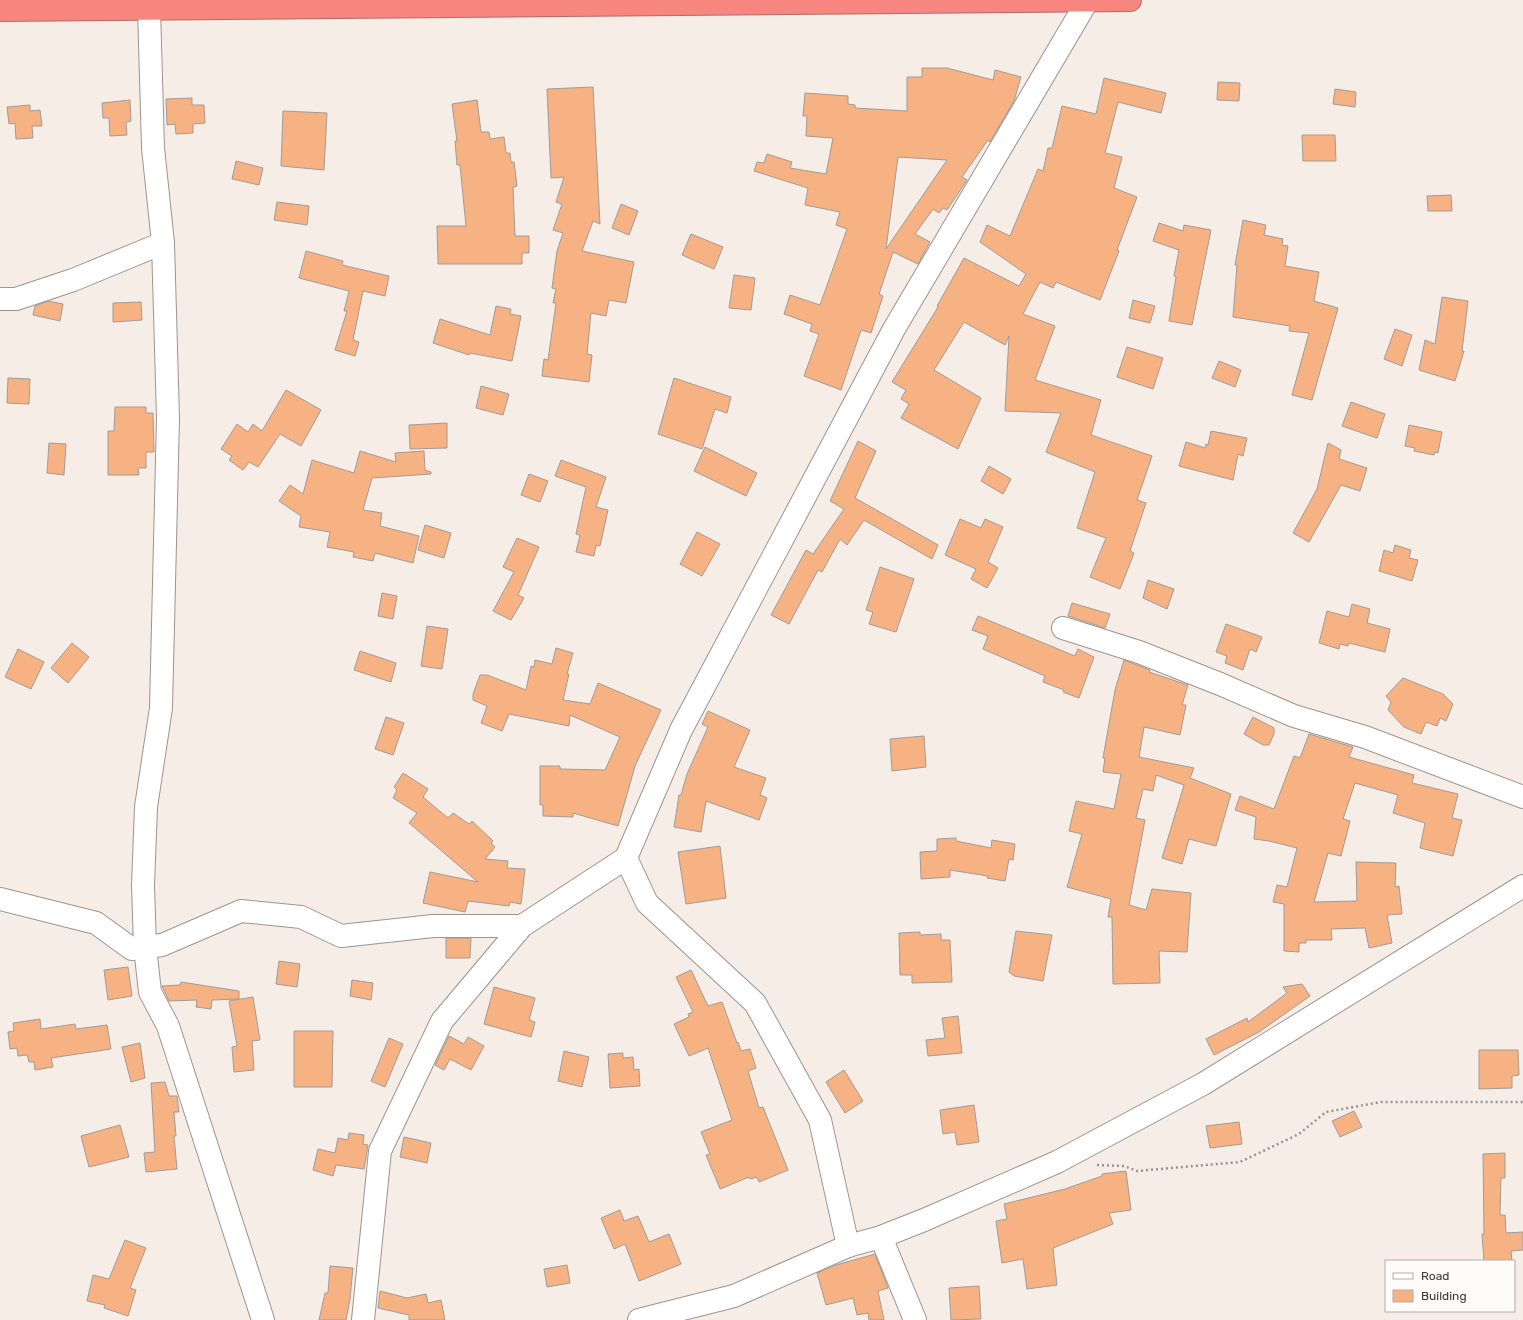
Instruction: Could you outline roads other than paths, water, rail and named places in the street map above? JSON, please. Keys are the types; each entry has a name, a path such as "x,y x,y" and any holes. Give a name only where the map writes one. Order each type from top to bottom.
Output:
{"highway":[{"path":"0,10 828,1 1130,0"}],"street":[{"path":"363,1320 380,1151 442,1021 522,926 626,858 681,730 886,344 1088,0"},
{"path":"149,8 153,148 163,244 168,418 165,608 161,708 146,807 143,885 146,947 150,992 168,1026 263,1320"},
{"path":"0,299 16,299 72,280 163,244"},
{"path":"1063,628 1139,652 1220,684 1294,716 1365,737 1523,797"},
{"path":"626,858 647,903 755,1003 820,1120 848,1246"},
{"path":"639,1320 734,1296 848,1246 881,1237 1057,1162 1203,1084 1523,886"},
{"path":"0,899 96,923 132,948 162,945 241,911 301,917 341,936 433,926 522,926"},
{"path":"881,1237 915,1320"}]}
